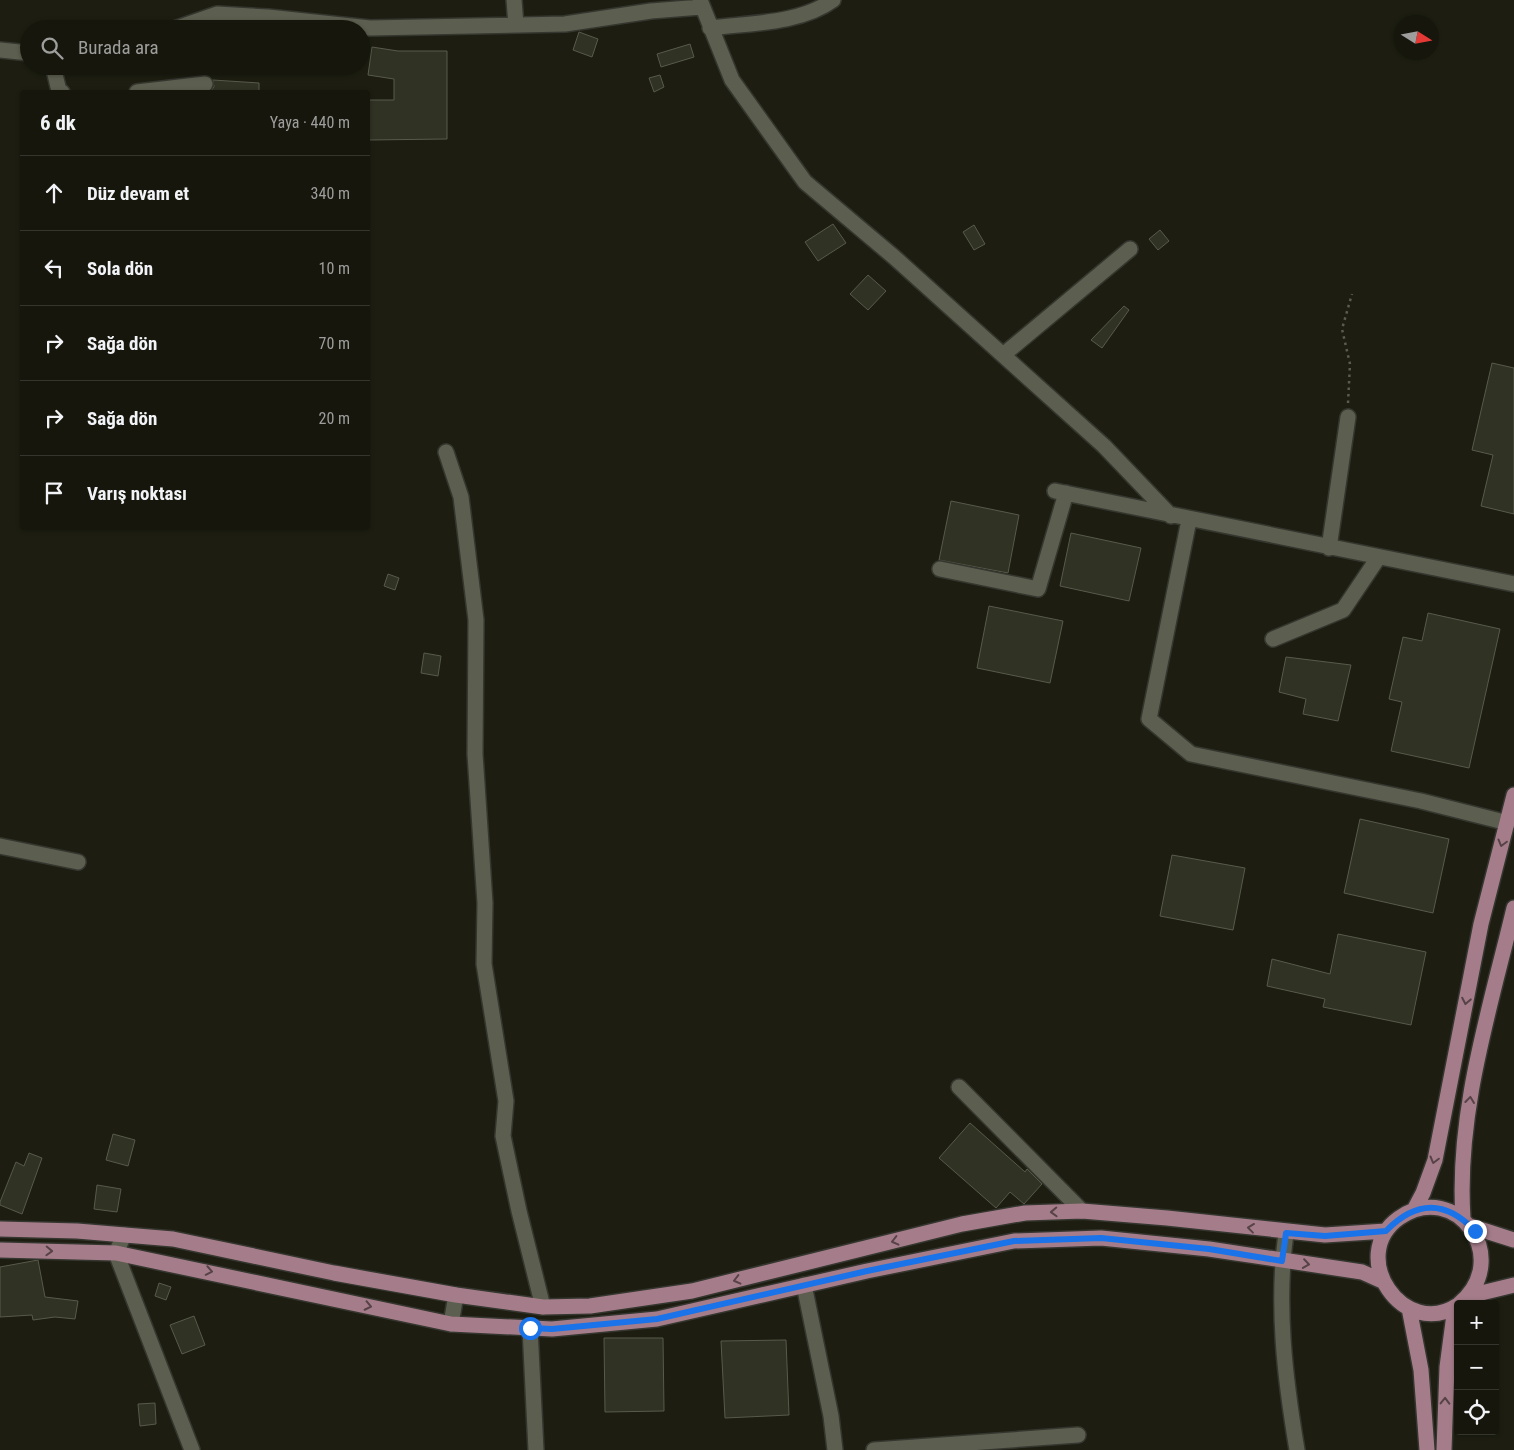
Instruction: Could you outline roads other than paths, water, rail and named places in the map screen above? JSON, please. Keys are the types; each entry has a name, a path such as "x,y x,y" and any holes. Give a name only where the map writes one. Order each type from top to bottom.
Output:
{"main road":[{"path":"1414,1210 1423,1193 1435,1160 1481,924 1514,795"},
{"path":"1463,1300 1479,1282 1483,1265 1482,1248 1475,1231 1467,1222 1462,1189 1463,1160 1471,1092 1514,908"},
{"path":"1454,1306 1439,1312 1422,1312 1409,1308 1392,1296 1382,1281 1378,1264 1379,1247 1386,1231 1398,1218 1414,1210 1431,1207 1448,1210 1467,1222 1514,1240"},
{"path":"0,1228 173,1239 334,1273 456,1295 543,1307 590,1306 692,1290 962,1224 1025,1213 1082,1211 1166,1218 1325,1236 1386,1231"},
{"path":"0,1250 116,1253 451,1324 552,1329 657,1319 804,1285 1014,1241 1101,1238 1209,1249 1362,1272 1382,1281"},
{"path":"1469,1300 1514,1285"},
{"path":"1409,1308 1420,1370 1427,1450"},
{"path":"1444,1450 1447,1367 1454,1333"}],"street":[{"path":"514,0 516,25"},
{"path":"710,28 788,18 822,8 833,0"},
{"path":"370,28 565,24 701,3 732,80 805,182 894,257 1104,446 1171,516"},
{"path":"200,20 217,14 296,20"},
{"path":"0,50 20,52"},
{"path":"55,75 59,90"},
{"path":"154,90 205,84"},
{"path":"1003,355 1130,249"},
{"path":"1329,548 1348,417"},
{"path":"446,452 461,498 476,620 474,754 485,903 484,964 506,1101 503,1136 519,1212 543,1307"},
{"path":"940,569 1038,589 1060,492 1189,520 1514,584"},
{"path":"1189,520 1149,719 1191,754 1421,800 1508,823"},
{"path":"1273,639 1343,610 1378,558"},
{"path":"0,846 78,862"},
{"path":"959,1087 1082,1211"},
{"path":"1286,1233 1282,1261 1286,1390 1297,1450"},
{"path":"124,1236 116,1253 192,1450"},
{"path":"804,1285 831,1416 835,1450"},
{"path":"451,1324 456,1295"},
{"path":"530,1328 536,1450"},
{"path":"874,1450 1078,1435"}]}
